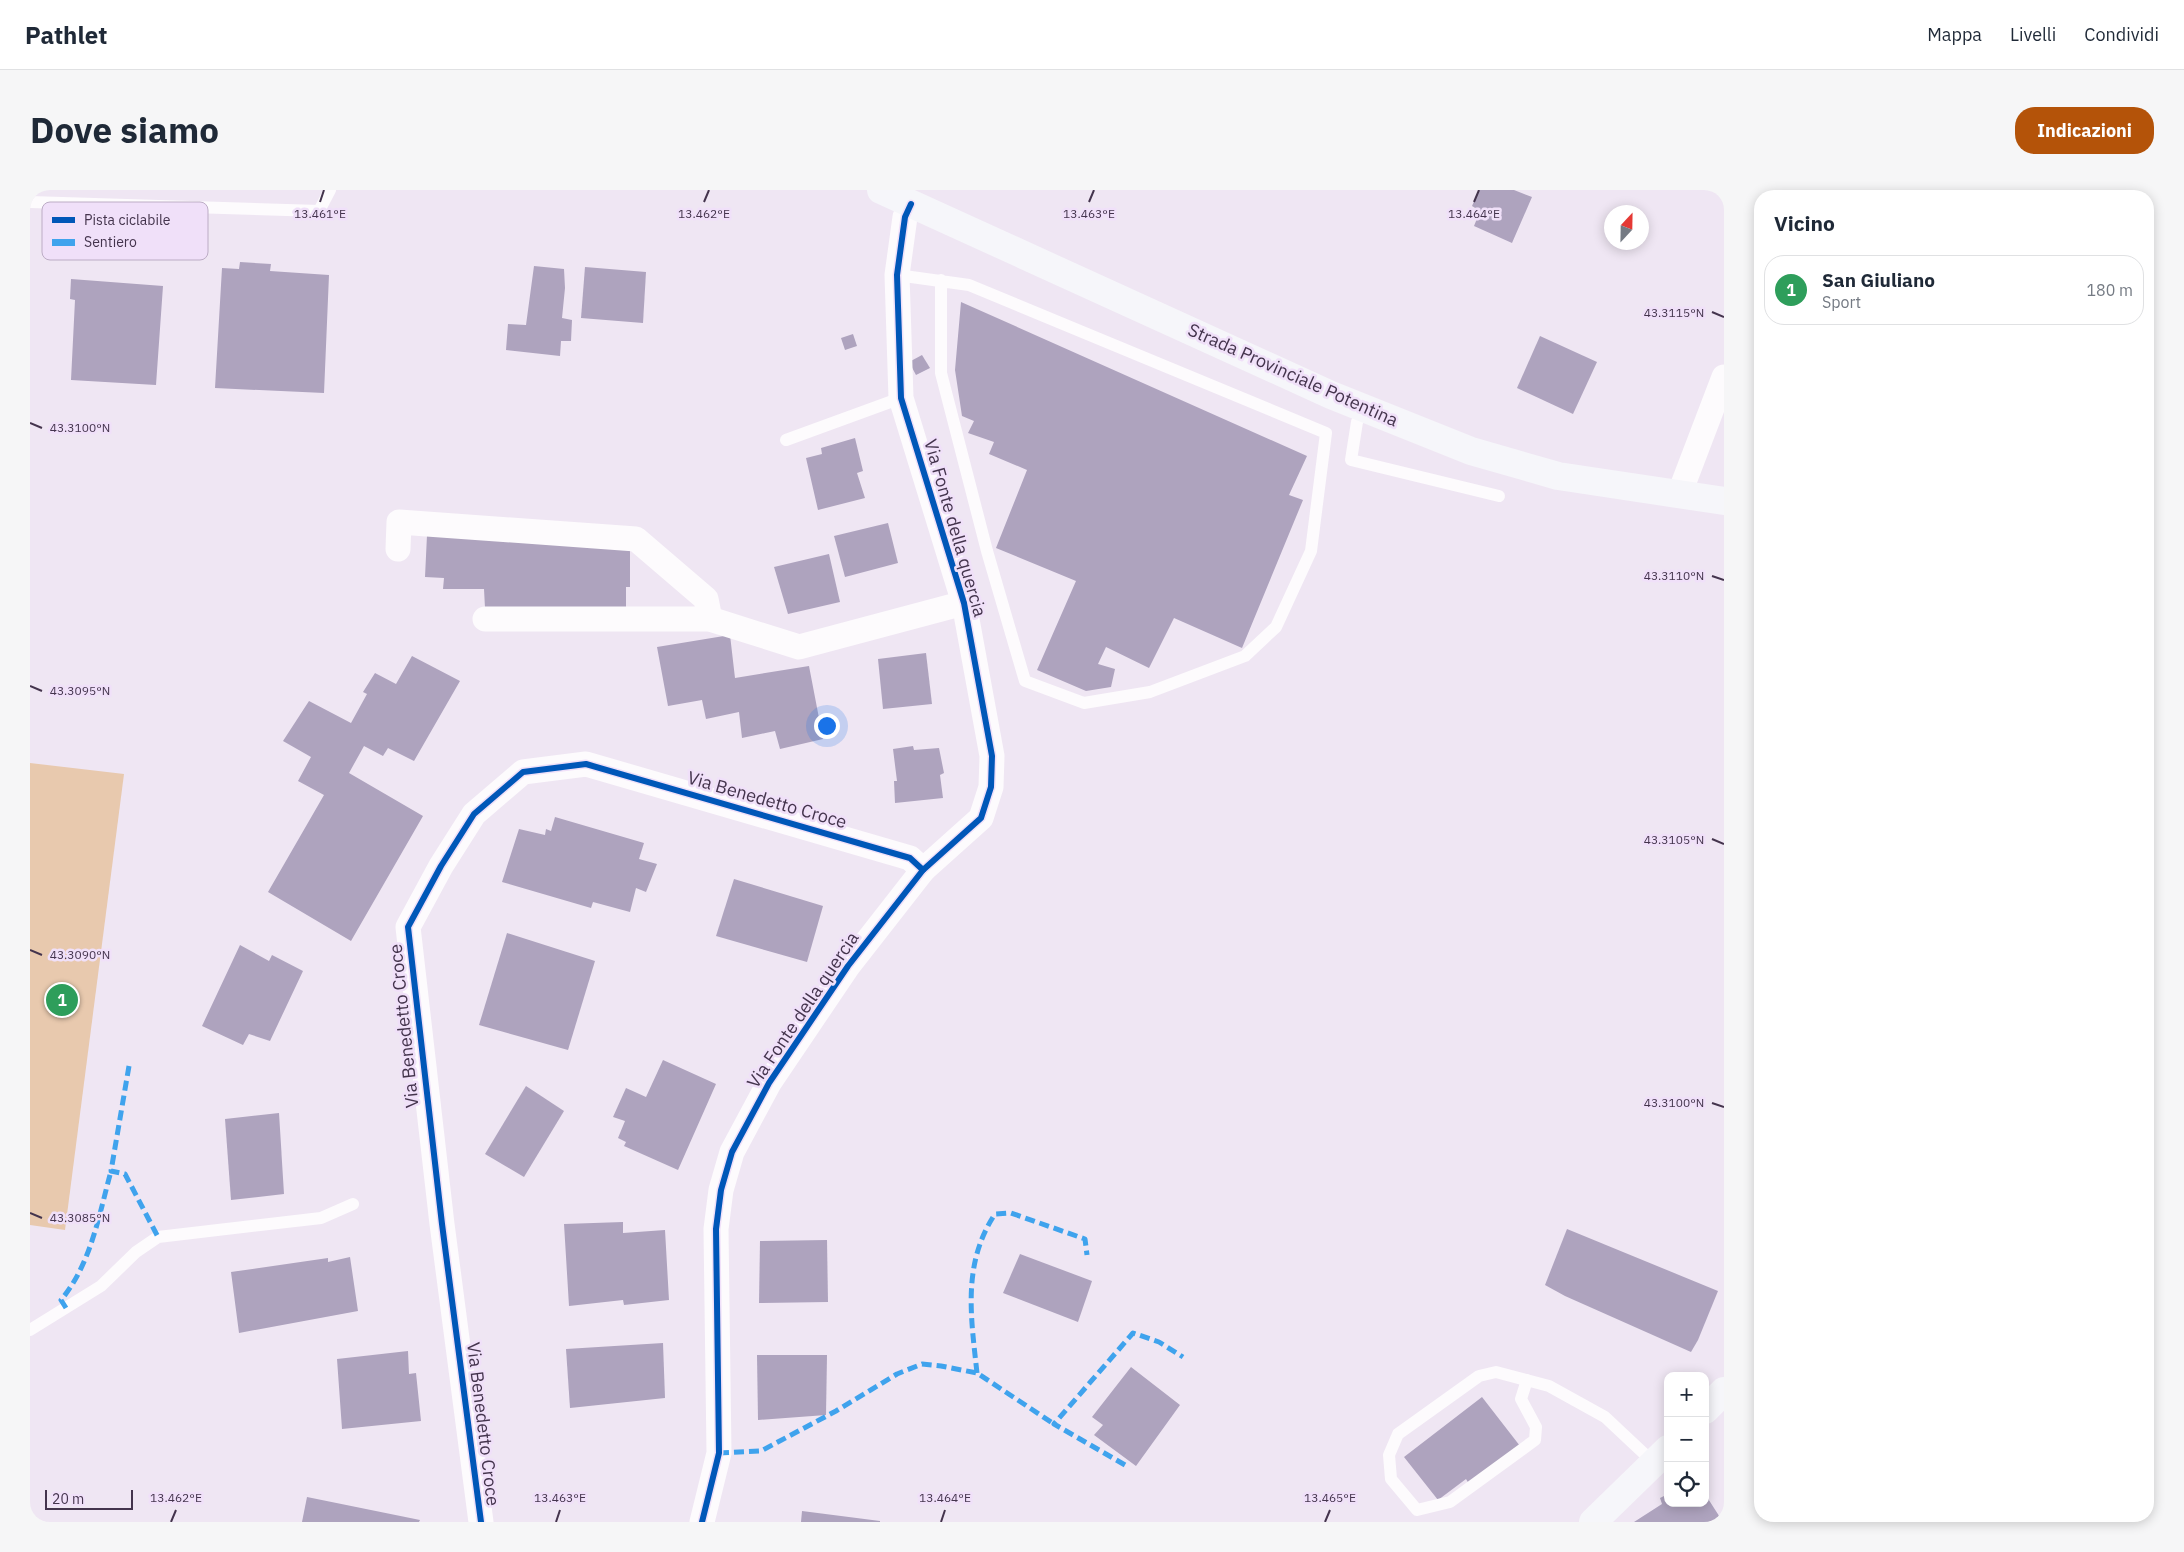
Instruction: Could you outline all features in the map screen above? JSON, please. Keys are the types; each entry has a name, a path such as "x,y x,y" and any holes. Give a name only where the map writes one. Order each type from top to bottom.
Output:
{"main road":[{"name":"Strada Provinciale Potentina","path":"880,190 1364,408 1471,451 1558,476 1724,501"},
{"path":"1709,1406 1724,1391"},
{"path":"1593,1522 1661,1456"}],"street":[{"name":"Via Fonte della quercia","path":"702,1522 719,1453 716,1228 721,1190 732,1152 769,1083 848,966 923,870 982,818 991,787 992,756 964,603 901,398 897,275 905,217 911,204"},
{"path":"1679,495 1724,377"},
{"path":"398,549 399,522 636,539 706,598 710,620"},
{"path":"485,619 710,620 799,647 964,603"},
{"name":"Via Benedetto Croce","path":"480,1522 442,1224 408,927 441,866 474,814 523,772 586,764 910,858 923,870"}],"lane":[{"path":"208,208 319,211 330,190"},
{"path":"897,275 941,280 969,285 1326,434 1311,551 1276,628 1245,656 1150,692 1084,703 1025,681 987,551 941,372 943,306 941,280"},
{"path":"786,440 901,398"},
{"path":"1364,408 1357,422 1351,460 1499,496"},
{"path":"30,1330 101,1286 136,1252 158,1236 321,1218 353,1204"},
{"path":"1527,1380 1521,1399 1536,1427 1535,1440 1450,1502 1417,1510 1391,1478 1389,1455 1398,1434 1480,1376 1496,1372 1527,1380 1549,1386 1605,1417 1661,1456"}],"shaded area":[{"path":"30,763 124,774 65,1230 30,1225"}],"building":[{"path":"1479,190 1514,190 1532,197 1512,243 1474,226 1480,211 1472,206"},
{"path":"240,262 271,264 270,271 329,275 324,393 215,388 222,268 239,269"},
{"path":"534,266 564,269 565,288 562,318 572,320 571,341 561,341 560,356 506,350 508,324 526,325"},
{"path":"585,267 646,272 643,323 581,318"},
{"path":"71,279 163,286 156,385 71,380 75,300 70,299"},
{"path":"961,302 1307,456 1289,495 1303,500 1242,648 1174,618 1149,668 1106,647 1098,664 1115,669 1111,687 1086,691 1037,670 1076,581 996,548 1027,470 989,454 994,442 968,433 974,421 962,416 955,370"},
{"path":"853,334 857,346 845,350 841,338"},
{"path":"1540,336 1597,362 1573,414 1517,388"},
{"path":"922,355 930,368 916,375 909,362"},
{"path":"855,438 863,471 857,473 865,498 818,510 806,458 822,454 821,448"},
{"path":"888,523 898,563 845,577 834,536"},
{"path":"427,535 630,545 630,587 626,587 626,612 485,608 484,589 443,589 444,578 425,577"},
{"path":"829,554 840,602 788,614 774,567"},
{"path":"730,635 735,678 809,666 823,739 780,749 775,731 742,738 739,712 706,719 702,700 668,706 657,647"},
{"path":"926,653 932,704 883,709 878,659"},
{"path":"412,656 460,681 414,761 388,748 383,756 364,746 349,773 423,816 351,941 268,892 324,795 298,781 311,757 283,741 309,701 351,723 367,694 363,692 375,673 396,684"},
{"path":"913,746 914,750 939,748 944,773 940,775 943,798 895,803 894,781 897,781 893,749"},
{"path":"555,817 644,843 639,859 657,864 646,892 636,888 630,912 593,902 591,908 502,882 519,829 545,835 546,829 551,831"},
{"path":"734,879 823,906 807,962 716,936"},
{"path":"507,933 595,961 568,1050 479,1025"},
{"path":"240,945 269,961 272,955 303,971 270,1041 249,1034 243,1045 202,1026"},
{"path":"663,1060 716,1084 678,1170 624,1146 626,1142 618,1138 625,1121 613,1117 626,1088 646,1097"},
{"path":"526,1086 564,1111 524,1177 485,1154"},
{"path":"279,1113 284,1194 231,1200 225,1119"},
{"path":"623,1222 623,1233 665,1230 669,1300 624,1305 623,1300 569,1306 564,1224"},
{"path":"1567,1229 1718,1291 1698,1340 1691,1352 1565,1296 1545,1285"},
{"path":"827,1240 828,1302 759,1303 760,1241"},
{"path":"1020,1254 1092,1281 1078,1322 1003,1293"},
{"path":"350,1257 358,1311 239,1333 231,1272 328,1258 328,1262"},
{"path":"663,1343 665,1398 570,1408 566,1349"},
{"path":"408,1351 409,1374 416,1373 421,1421 342,1429 337,1359"},
{"path":"757,1355 827,1355 826,1415 758,1420"},
{"path":"1131,1367 1180,1405 1136,1466 1094,1435 1103,1425 1092,1417"},
{"path":"1482,1397 1520,1446 1469,1484 1466,1479 1438,1500 1404,1457"},
{"path":"1664,1496 1664,1507 1709,1507 1709,1500 1723,1522 1634,1522 1662,1504 1660,1498"},
{"path":"307,1497 420,1520 419,1522 302,1522"},
{"path":"802,1511 880,1521 880,1522 801,1522"}],"marked path":[{"path":"129,1066 111,1171 125,1174 158,1237"},
{"path":"66,1308 61,1300 80,1271 87,1255 98,1222 111,1171"},
{"path":"977,1373 971,1311 973,1272 977,1252 995,1214 1011,1213 1085,1239 1087,1255"},
{"path":"1125,1465 1054,1424 1133,1333 1159,1342 1183,1357"},
{"path":"719,1453 761,1451 836,1411 897,1374 922,1364 977,1373 1054,1424"}],"cycle path":[{"path":"702,1522 719,1453 716,1229 721,1190 732,1152 769,1083 848,966 923,870 981,818 991,787 992,756 964,603 901,398 897,275 905,217 911,204"},
{"path":"481,1522 442,1224 408,927 441,866 474,814 523,772 586,764 910,858 923,870"}],"place":[{"name":"San Giuliano","path":"62,1000"}]}
